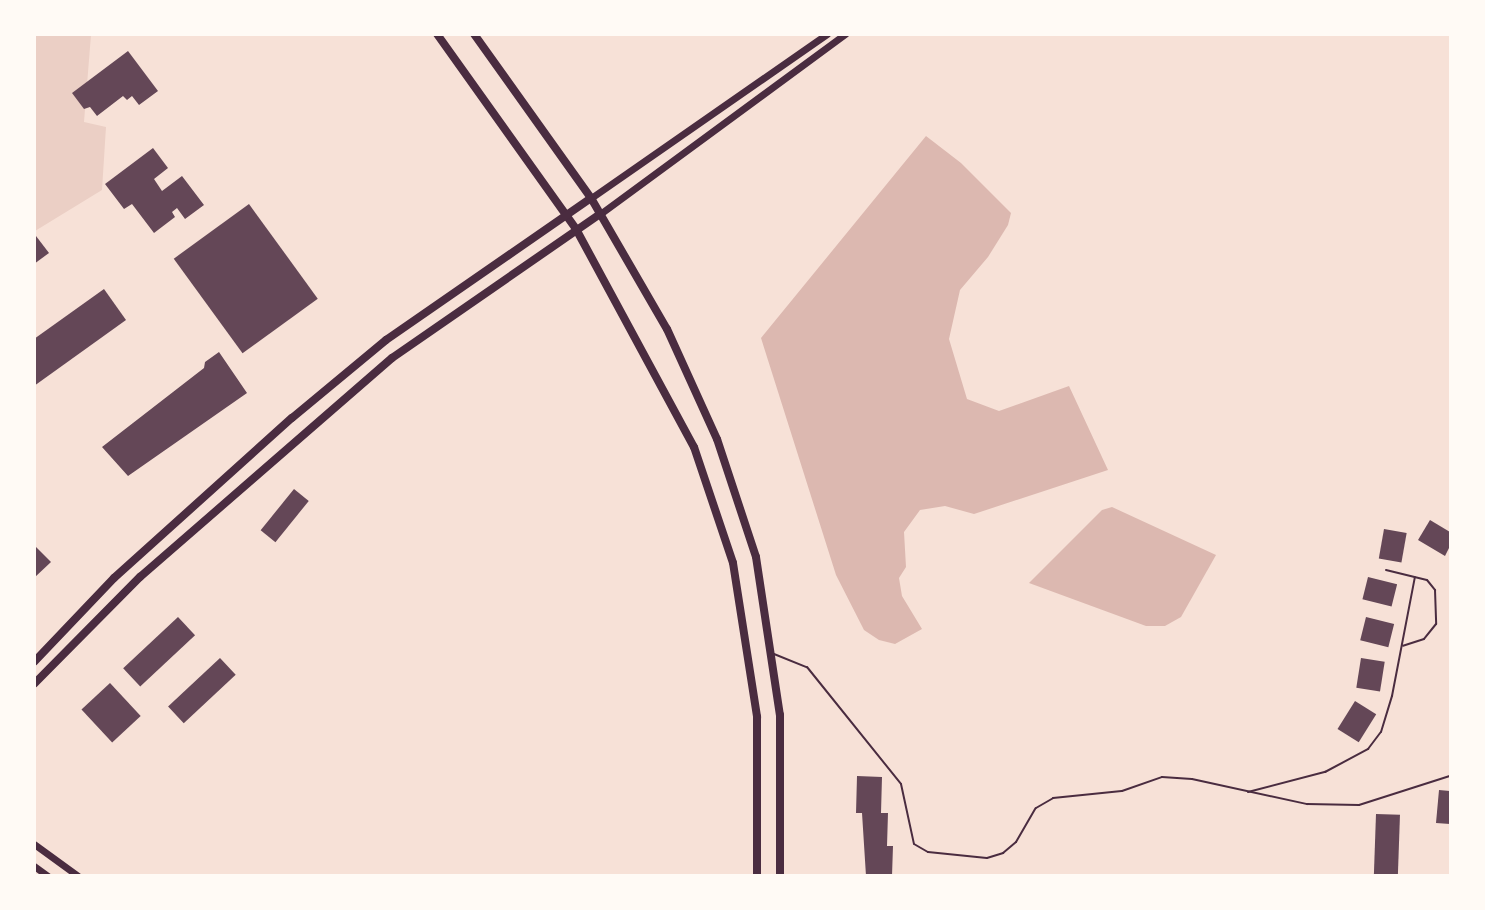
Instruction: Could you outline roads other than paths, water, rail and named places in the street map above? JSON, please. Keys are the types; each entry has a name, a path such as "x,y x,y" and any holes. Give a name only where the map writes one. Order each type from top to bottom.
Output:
{"main road":[{"path":"437,34 576,229 643,345 694,447 732,563 757,717 757,876"},
{"path":"474,34 591,198 667,329 717,439 756,556 771,652 780,716 780,876"},
{"path":"34,662 114,578 292,418 386,340 827,34"},
{"path":"34,684 140,577 392,358 600,214 845,34"},
{"path":"34,844 78,876"},
{"path":"34,866 48,876"}],"lane":[{"path":"1386,570 1427,580 1435,590 1436,624 1425,639 1403,646"},
{"path":"1248,792 1325,772 1368,749 1381,732 1403,646 1415,577"},
{"path":"771,652 807,667 901,784 914,844 928,852 987,858 1003,853 1016,842 1036,808 1053,798 1122,791 1162,777 1307,804 1359,806 1450,776"}]}
